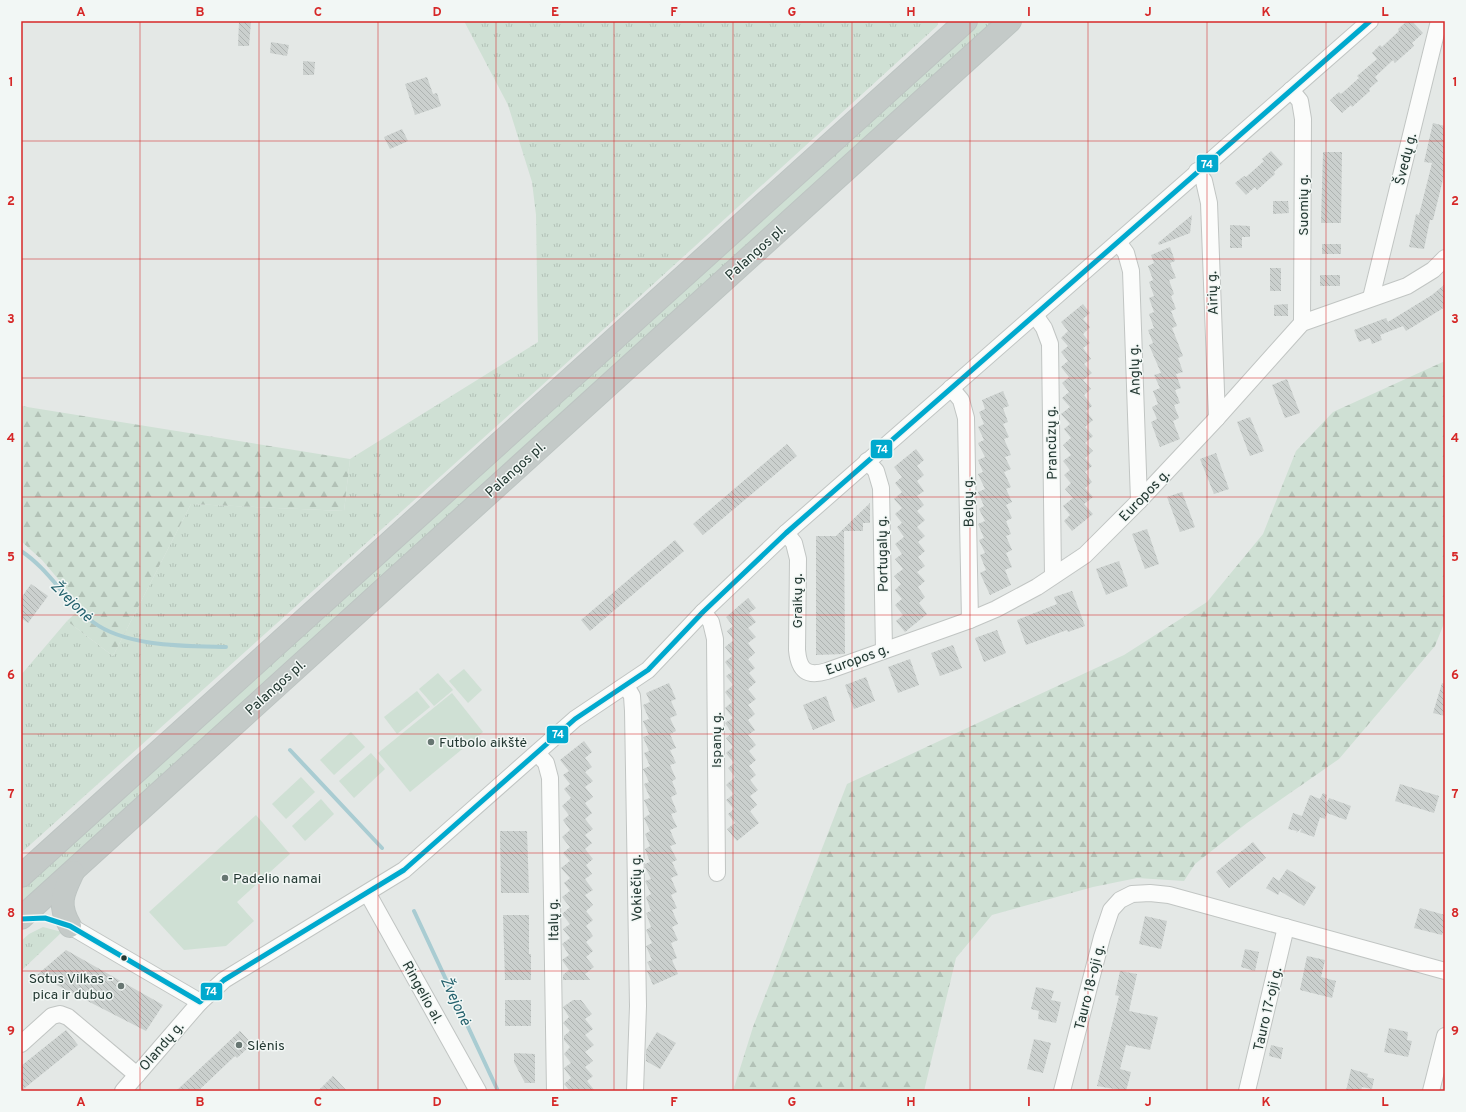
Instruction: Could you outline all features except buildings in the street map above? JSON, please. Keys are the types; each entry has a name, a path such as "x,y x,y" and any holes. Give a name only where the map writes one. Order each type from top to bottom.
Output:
{"highway":[{"path":"942,43 951,21"},
{"path":"21,876 966,21"},
{"name":"Palangos pl.","path":"21,918 1010,21"},
{"path":"70,926 63,914 62,894 76,867"},
{"path":"21,918 45,918 70,926"}],"street":[{"name":"Olandų g.","path":"123,1091 200,1002 224,980 368,894 404,870 575,719 648,670 703,612 786,533 1197,171 1370,21"},
{"name":"Švedų g.","path":"1370,298 1439,21"},
{"name":"Suomių g.","path":"1291,90 1300,101 1303,119 1302,323"},
{"name":"Airių g.","path":"1197,171 1204,181 1209,203 1217,418"},
{"name":"Anglų g.","path":"1118,242 1126,253 1131,272 1139,501"},
{"name":"Europos g.","path":"804,670 814,674 970,620 996,609 1037,587 1085,555 1139,501 1217,418 1302,323 1407,286 1433,270 1445,258"},
{"name":"Prancūzų g.","path":"1035,315 1044,328 1050,344 1053,576"},
{"name":"Belgų g.","path":"951,388 961,400 966,418 970,620"},
{"name":"Portugalų g.","path":"867,461 876,472 881,488 884,650"},
{"name":"Graikų g.","path":"786,533 794,543 798,559 797,650 798,661 804,670"},
{"name":"Ispanų g.","path":"703,612 711,622 716,639 717,873"},
{"name":"Vokiečių g.","path":"626,686 632,696 633,719 638,1006 635,1091"},
{"name":"Italų g.","path":"537,753 546,763 550,778 555,1091"},
{"name":"Tauro 18-oji g.","path":"1062,1091 1102,937 1111,910 1120,900 1132,894 1150,893 1169,895 1286,927"},
{"name":"Ringelio al.","path":"368,894 478,1091"},
{"path":"70,926 200,1002"},
{"path":"1286,927 1445,971"},
{"name":"Tauro 17-oji g.","path":"1247,1091 1286,927"},
{"path":"21,1044 52,1016 60,1014 68,1017 137,1075"},
{"path":"1431,1091 1441,1071 1445,1036"}],"green space":[{"path":"464,21 939,21 937,26 539,388 21,853 21,675 67,621 113,656 191,504 344,511 350,459 538,342 536,215 532,182 508,105"},
{"path":"980,21 995,21 21,904 21,888"},
{"path":"1445,361 1445,621 1435,646 1339,759 1247,823 1195,864 1184,881 1137,878 1093,887 992,915 956,958 924,1091 733,1091 753,1027 847,784 1124,655 1207,602 1263,534 1296,451 1333,412"},
{"path":"21,406 350,459 344,511 191,504 113,656 67,621 82,607 42,560 21,541"},
{"path":"464,669 482,690 468,703 449,681"},
{"path":"438,673 453,690 434,706 419,689"},
{"path":"417,691 430,707 397,734 384,717"},
{"name":"Futbolo aikštė","path":"452,693 483,732 410,792 378,753"},
{"path":"351,732 365,747 334,775 320,760"},
{"path":"371,753 385,769 354,798 339,781"},
{"path":"301,777 315,792 286,819 272,804"},
{"path":"321,799 334,814 305,841 292,826"},
{"name":"Padelio namai","path":"256,815 290,854 237,902 254,921 226,946 184,950 149,912"},
{"path":"43,927 62,932 21,971 21,941 29,934"}],"waterway":[{"name":"Žvejonė","path":"21,551 31,558 49,576 83,614 107,630 139,641 157,644 226,647"},
{"name":"Žvejonė","path":"290,750 382,848"},
{"name":"Žvejonė","path":"414,911 498,1091"}],"transit line":[{"name":"74","path":"21,919 45,918 70,926 200,1002 224,980 404,870 575,719 648,670 703,612 786,533 1370,21"}],"place":[{"name":"Futbolo aikštė","path":"431,742"},
{"name":"Padelio namai","path":"225,878"},
{"name":"Sotus Vilkas - pica ir dubuo","path":"121,986"},
{"name":"Slėnis","path":"239,1045"}]}
